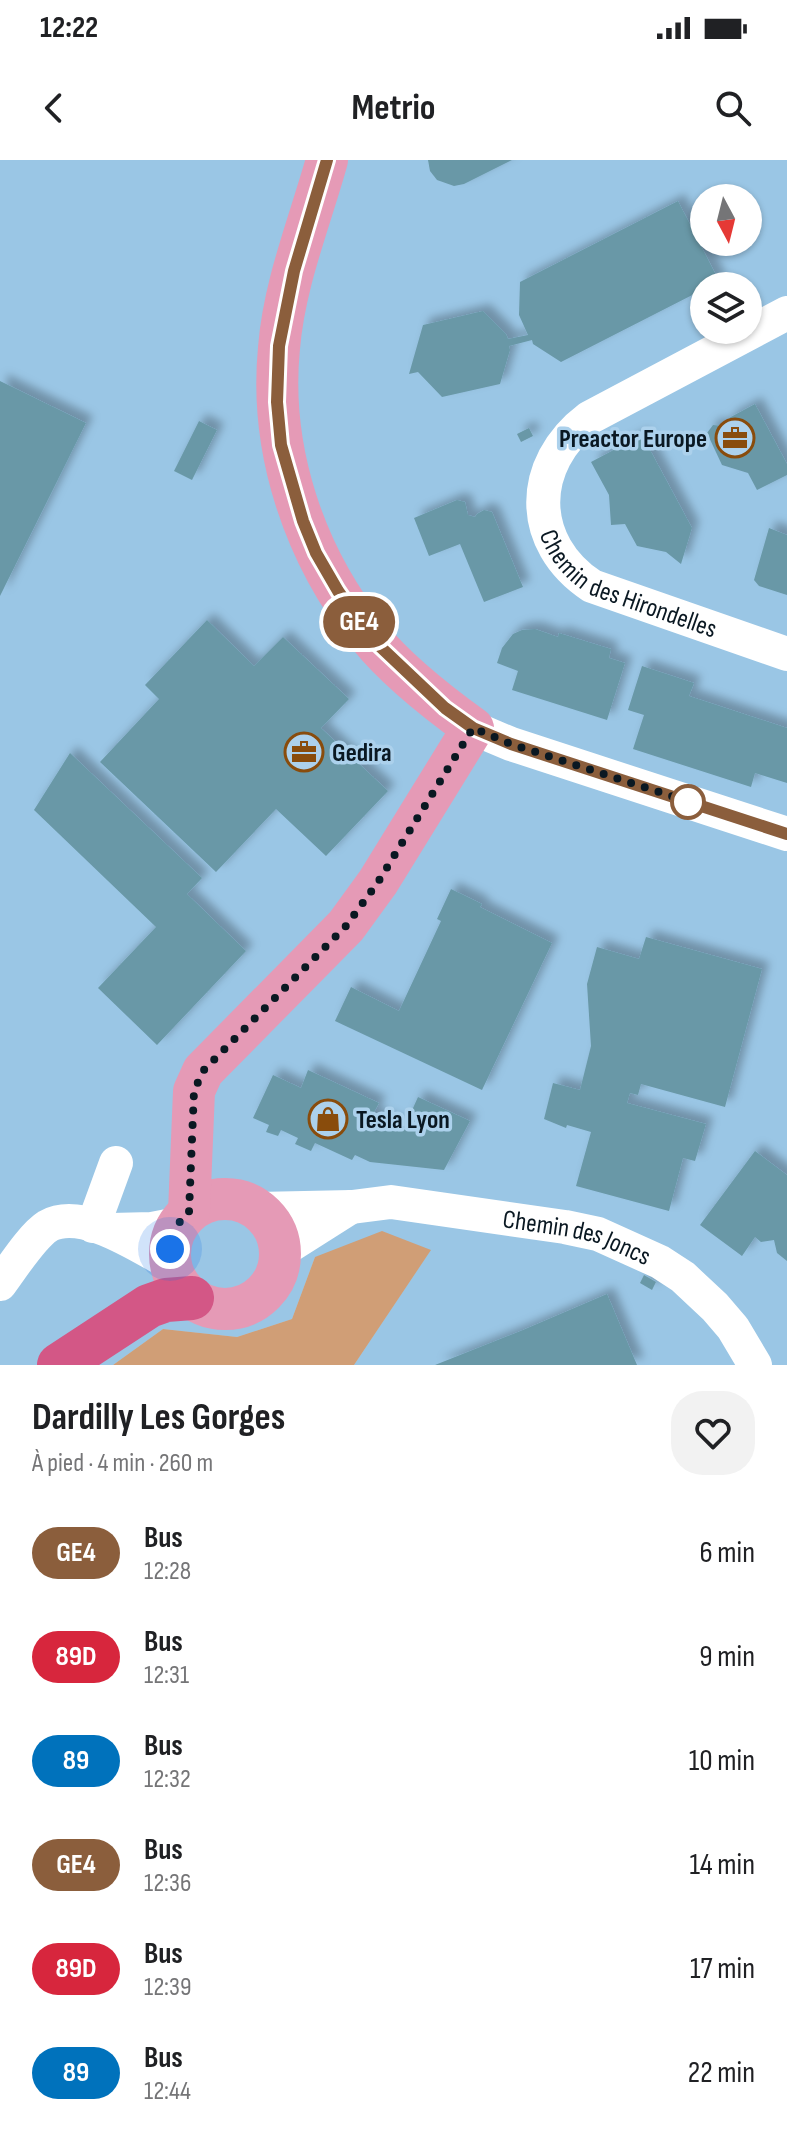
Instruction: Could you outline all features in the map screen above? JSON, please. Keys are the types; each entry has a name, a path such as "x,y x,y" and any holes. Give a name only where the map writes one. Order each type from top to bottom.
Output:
{"highway":[{"path":"59,1365 149,1306 166,1300 182,1249"}],"main road":[{"path":"193,1109 217,1168 248,1205 269,1220 277,1235 280,1252 278,1269 270,1285 258,1298 242,1306 225,1309 208,1306 182,1249 194,1091 203,1071 346,926 378,882 473,728 424,689 370,637 338,591 316,553 281,445 277,402 279,346 294,271 327,160"},
{"path":"182,1249 204,1203 222,1199 248,1205"}],"street":[{"name":"Chemin des Hirondelles","path":"784,652 592,586 571,570 559,555 546,524 543,506 544,487 551,462 562,442 575,428 787,313"},
{"path":"473,728 511,744 787,834"},
{"path":"100,1228 116,1163"},
{"name":"Chemin des Joncs","path":"248,1205 352,1207 391,1202 565,1227 618,1242 660,1262 694,1287 733,1328 755,1365"},
{"name":"Chemin des Joncs","path":"280,1252 352,1207"},
{"path":"0,1284 47,1227 69,1219 100,1228 152,1229 182,1249"}],"shaded area":[{"path":"0,160 787,160 787,1365 354,1365 430,1251 315,1257 292,1319 237,1337 163,1329 113,1365 0,1365"},
{"path":"382,1231 431,1250 354,1365 113,1365 163,1329 237,1337 292,1319 315,1257"}],"building":[{"path":"428,160 512,160 454,186 437,180 430,171"},
{"path":"678,201 690,224 690,256 706,256 714,272 690,272 690,296 561,362 533,344 532,340 509,346 500,384 442,397 418,372 409,374 423,325 483,311 508,339 528,335 519,315 520,282"},
{"path":"0,381 86,423 0,596"},
{"path":"755,404 787,464 787,475 757,490 748,473 722,465 707,433 713,425 723,426 729,418"},
{"path":"199,421 217,430 192,480 174,471"},
{"path":"529,428 533,436 521,442 517,434"},
{"path":"642,435 692,528 681,564 666,552 637,546 625,524 611,525 609,495 591,462"},
{"path":"457,500 465,502 468,515 475,517 484,510 492,512 523,587 484,602 460,544 429,556 414,518"},
{"path":"769,528 787,535 787,595 759,586 754,580"},
{"path":"207,620 254,666 283,637 349,699 321,728 388,791 326,856 276,809 216,872 100,762 159,699 145,685"},
{"path":"535,629 611,649 609,658 625,663 607,720 512,690 518,671 497,663 502,648 513,634"},
{"path":"642,666 694,683 689,696 787,728 787,783 755,773 751,787 633,749 644,715 628,710"},
{"path":"70,753 202,878 187,894 246,951 157,1045 98,988 156,927 34,810"},
{"path":"451,889 552,943 482,1090 335,1021 351,987 399,1011 441,921 437,919"},
{"path":"646,937 762,969 725,1107 641,1084 638,1095 630,1093 627,1103 706,1124 695,1161 683,1158 669,1211 576,1186 591,1132 567,1125 566,1128 544,1119 553,1083 580,1090 591,1046 587,984 597,947 639,959"},
{"path":"308,1070 379,1103 373,1114 404,1128 418,1097 470,1121 444,1170 370,1162 355,1155 352,1160 315,1143 311,1151 295,1144 298,1138 281,1130 278,1136 266,1132 269,1125 253,1118 273,1075 301,1088"},
{"path":"755,1151 787,1175 787,1261 777,1253 774,1240 761,1242 755,1237 742,1256 700,1225"},
{"path":"644,1275 656,1282 652,1290 640,1283"},
{"path":"607,1294 637,1365 435,1365 523,1330"}],"bus line":[{"name":"GE4","path":"327,160 294,271 279,346 277,402 281,445 303,521 316,553 338,591 370,637 445,708 473,728 511,744 787,834"}],"place":[{"name":"Preactor Europe","path":"735,438"},
{"name":"Gedira","path":"304,752"},
{"name":"Tesla Lyon","path":"328,1119"}],"route":[{"path":"170,1249 178,1224 189,1212 194,1091 203,1071 346,926 378,882 473,728 511,744 693,803 688,802"}]}
